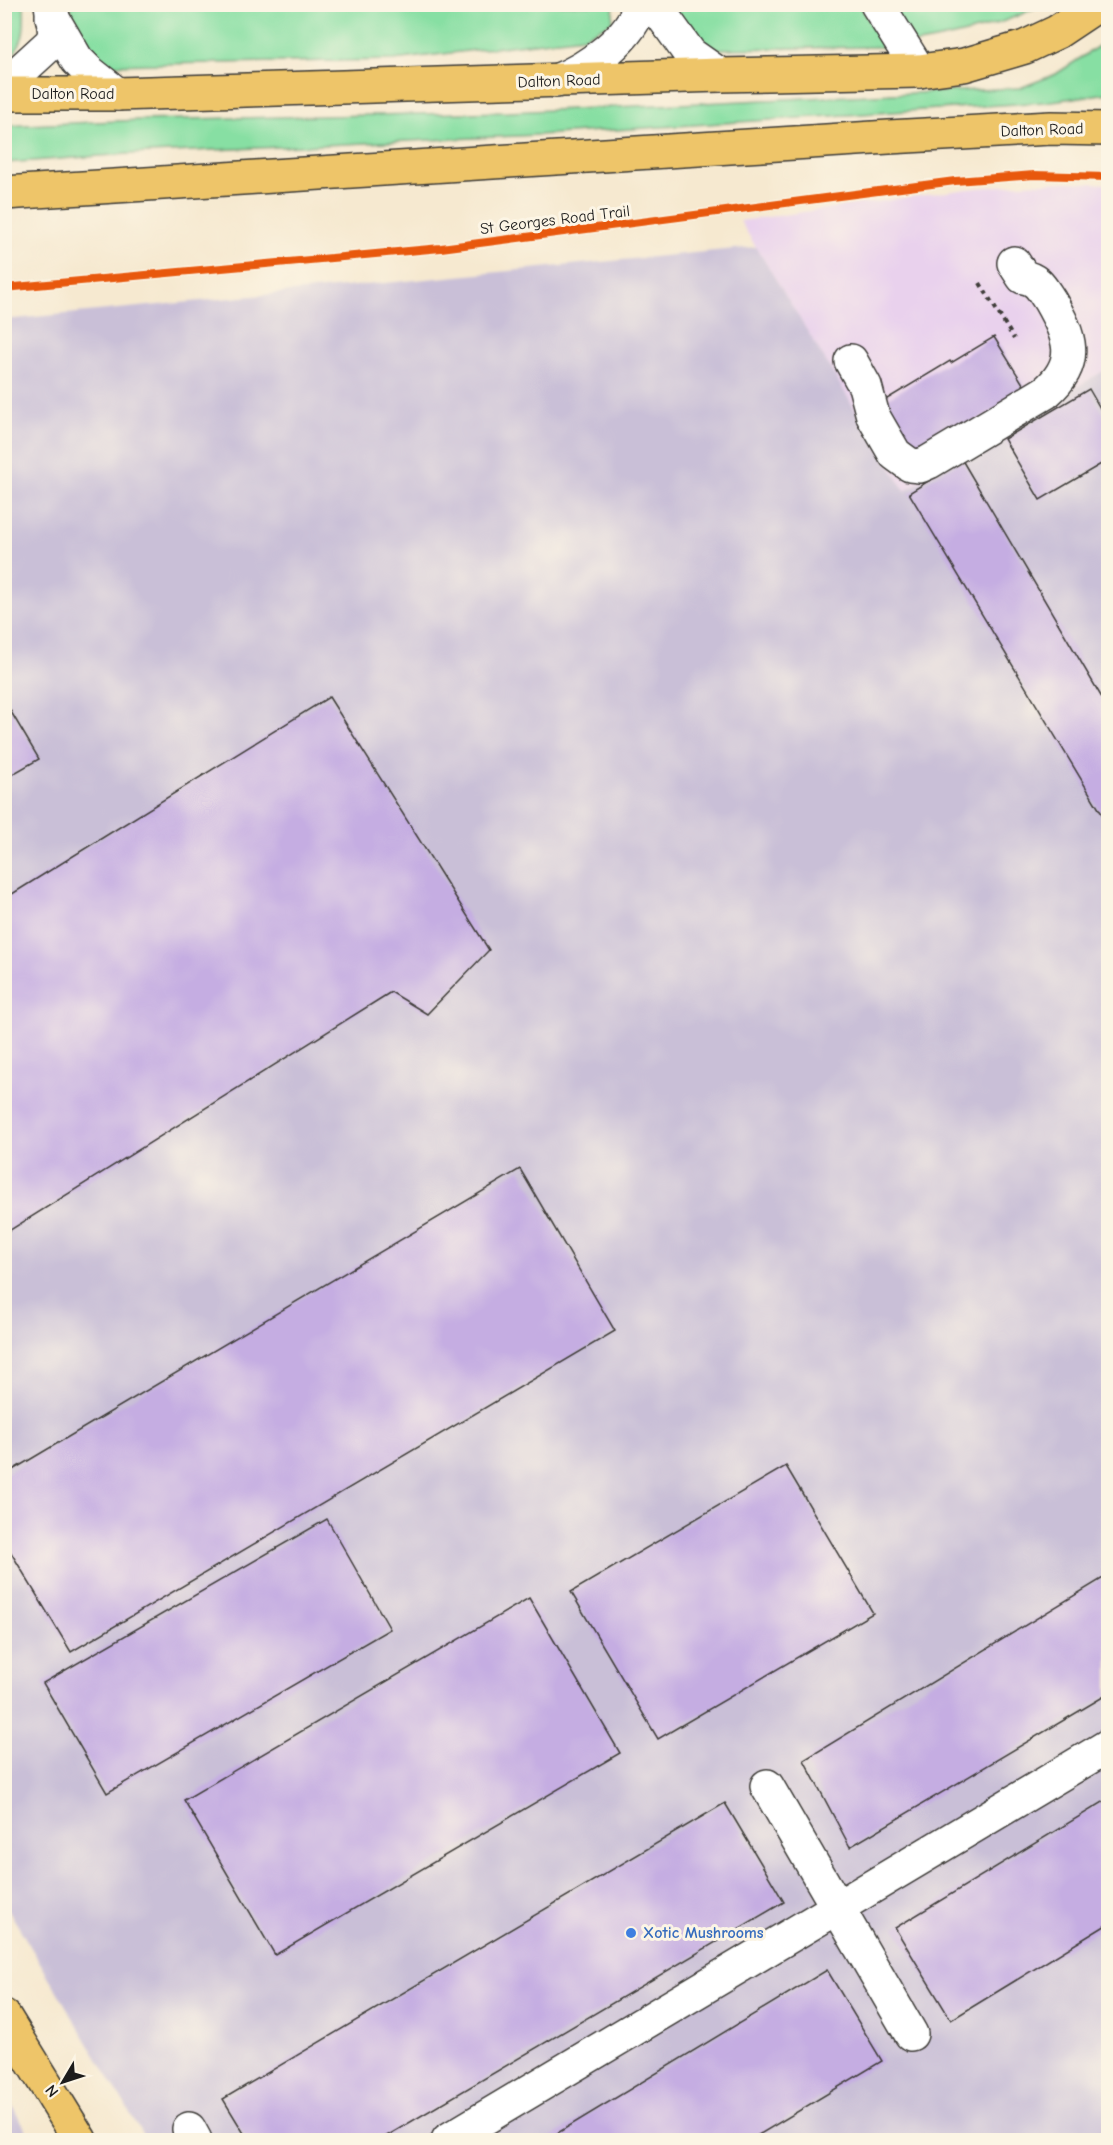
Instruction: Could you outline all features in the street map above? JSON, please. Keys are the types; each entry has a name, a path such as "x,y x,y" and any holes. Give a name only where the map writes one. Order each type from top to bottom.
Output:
{"main road":[{"name":"Dalton Road","path":"4,94 117,94 919,71 963,65 1015,50 1057,32 1100,4"},
{"name":"Dalton Road","path":"4,193 889,137 1051,129 1108,129"},
{"path":"4,2016 80,2140"}],"lane":[{"path":"556,81 573,75 623,36 638,14 640,4"},
{"path":"654,4 690,54 720,75"},
{"path":"877,4 919,71"},
{"path":"4,86 51,43 55,34 52,11"},
{"path":"52,11 77,60 117,94"},
{"path":"851,361 865,386 873,416 895,454 910,465 920,466 1046,393 1055,385 1065,369 1070,342 1066,332 1042,288 1019,270"},
{"path":"448,2140 1108,1746"},
{"path":"767,1786 911,2034"}],"path":[{"path":"980,283 1014,339"}],"shaded area":[{"path":"1066,182 1108,184 1108,375 1105,370 905,491 740,221 968,189"},
{"path":"756,247 905,491 1105,370 1108,375 1108,2140 146,2140 5,1904 4,320"},
{"path":"5,2094 32,2140 5,2140"}],"green space":[{"path":"5,5 24,5 24,30 17,50 5,64"},
{"path":"71,5 614,5 612,22 583,37 394,60 102,65 74,38"},
{"path":"669,5 860,5 883,47 703,49"},
{"path":"887,5 1040,5 978,30 913,44"},
{"path":"1108,40 1108,93 1045,102 538,135 128,154 5,163 5,126 141,120 509,112 1020,88 1056,74"}],"building":[{"path":"994,337 1028,392 913,454 882,402"},
{"path":"1089,389 1108,422 1108,460 1040,500 1004,439"},
{"path":"962,460 1108,708 1108,824 909,493"},
{"path":"329,697 489,950 427,1014 391,992 4,1234 4,899"},
{"path":"4,700 39,759 4,779"},
{"path":"520,1169 615,1331 71,1652 4,1541 4,1475"},
{"path":"786,1466 873,1613 658,1739 571,1592"},
{"path":"327,1519 390,1629 107,1793 43,1683"},
{"path":"1108,1575 1108,1694 850,1847 804,1760"},
{"path":"529,1598 620,1753 275,1955 184,1800"},
{"path":"1108,1799 1108,1924 951,2020 895,1928"},
{"path":"725,1803 784,1902 380,2140 248,2140 223,2099"},
{"path":"827,1970 882,2061 750,2140 546,2140"}],"cycle path":[{"name":"St Georges Road Trail","path":"4,288 441,248 955,181 1034,175 1108,177"}],"place":[{"name":"Xotic Mushrooms","path":"631,1933"}]}
